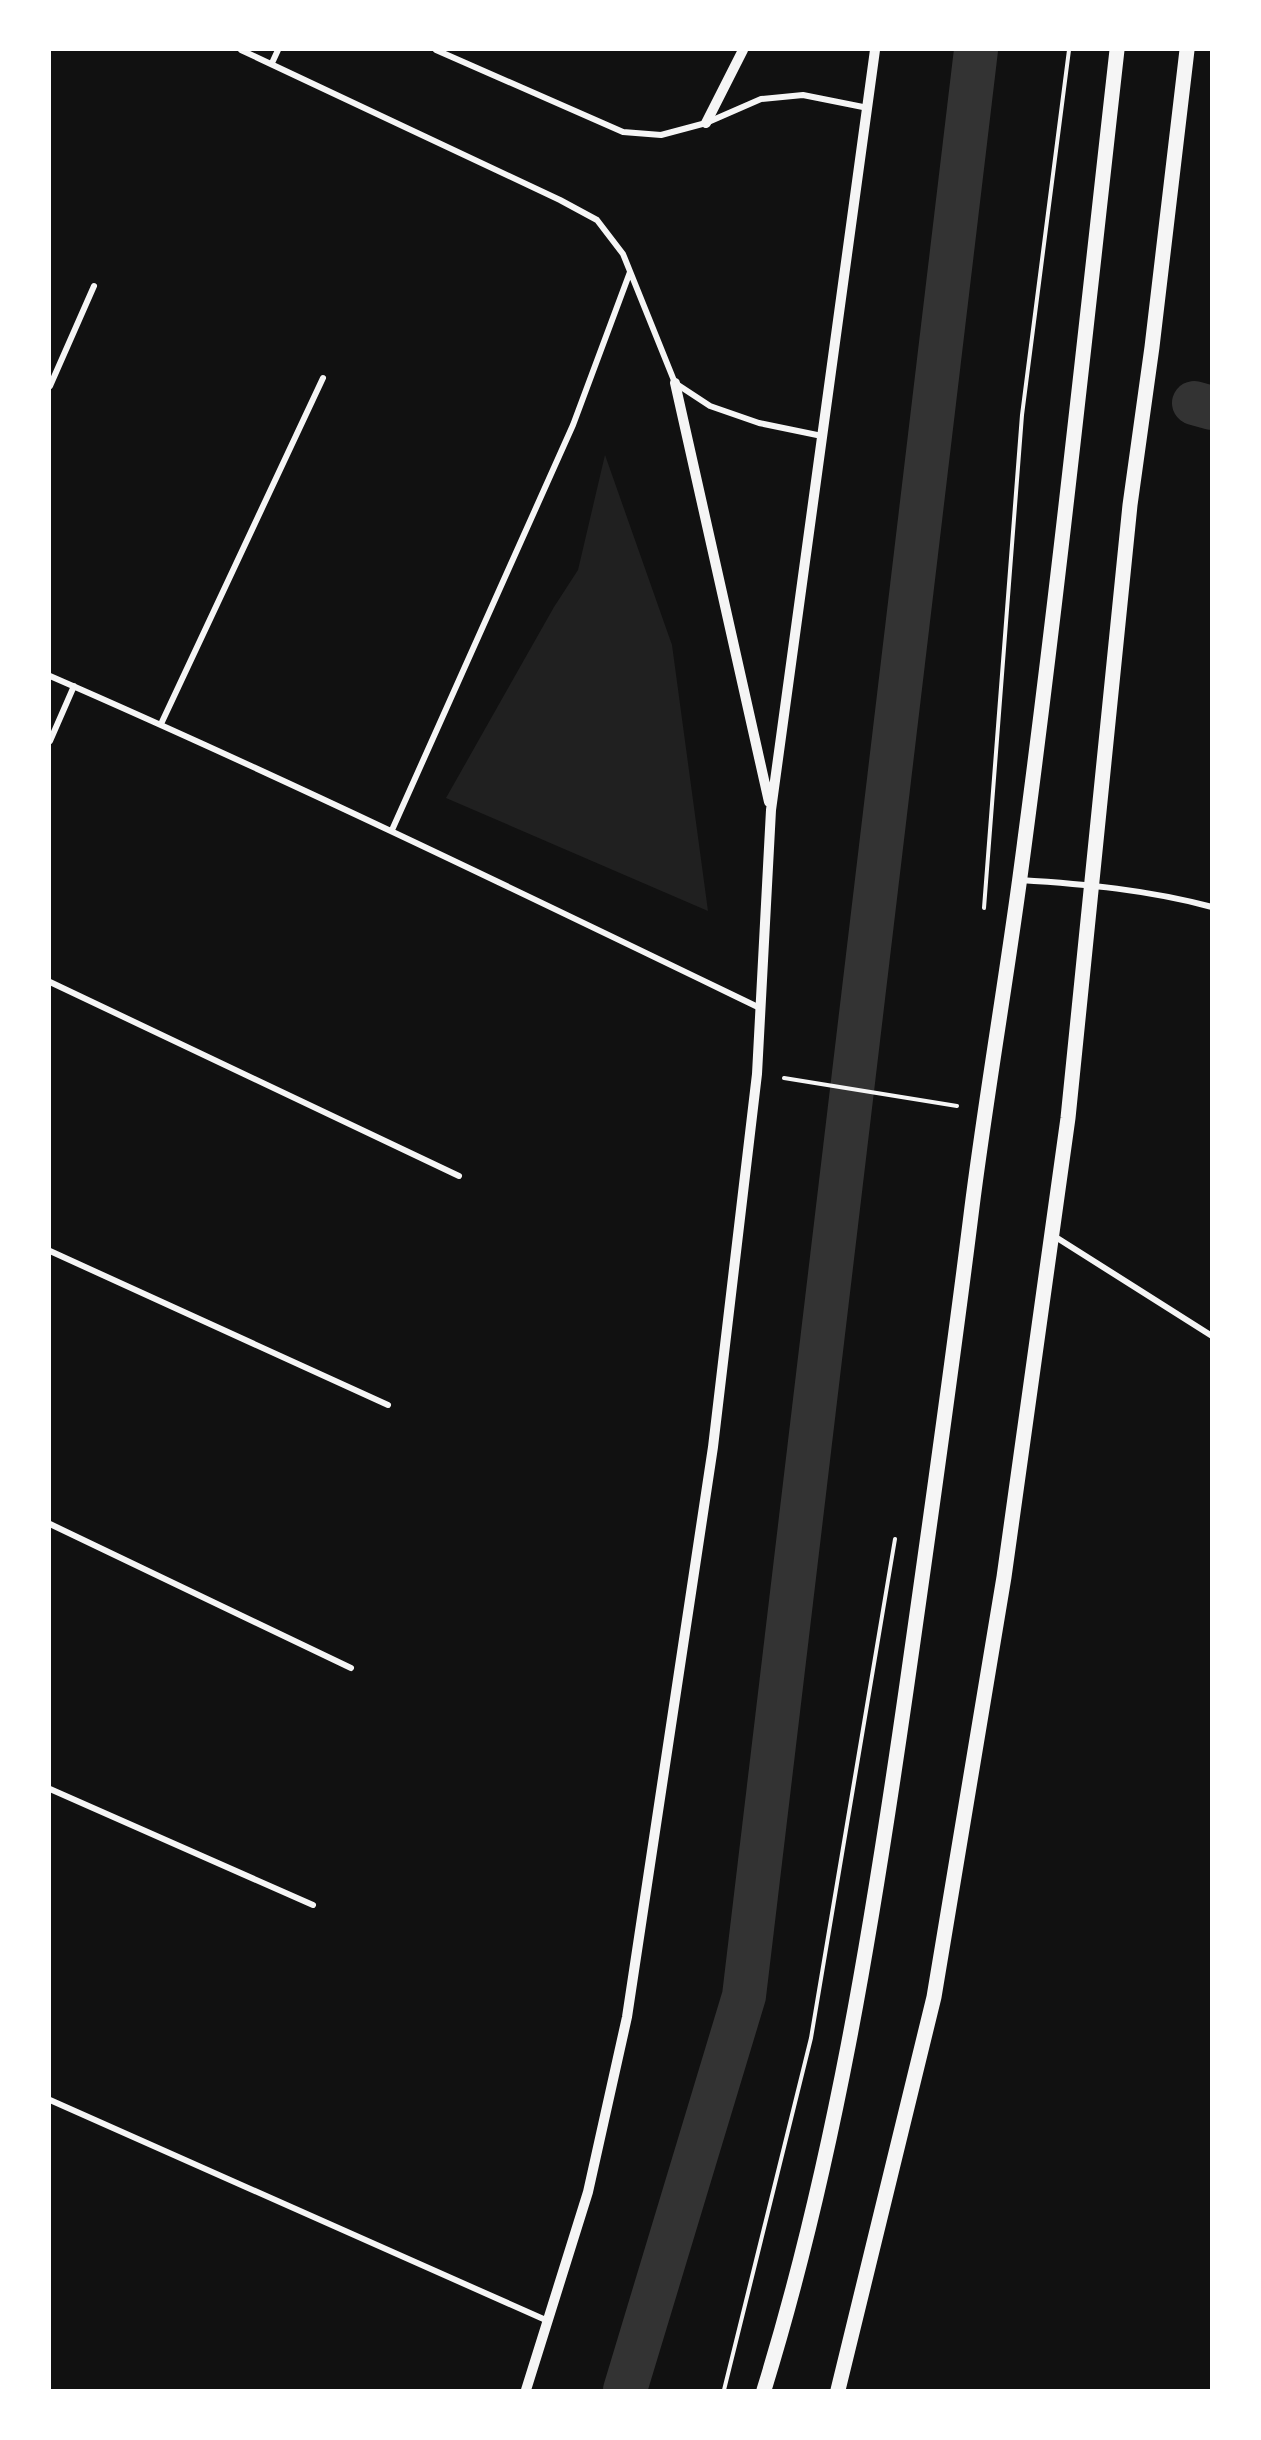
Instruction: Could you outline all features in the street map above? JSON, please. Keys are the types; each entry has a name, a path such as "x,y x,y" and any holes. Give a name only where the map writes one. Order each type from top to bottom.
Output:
{"main road":[{"path":"764,2391 780,2337 839,2099 885,1834 953,1363 984,1111 1019,880 1075,434 1117,50"},
{"path":"838,2391 934,1997 1004,1577 1068,1118 1130,505 1152,347 1187,50"}],"street":[{"path":"241,50 560,200 597,220 623,254 675,383 771,810"},
{"path":"272,63 278,50"},
{"path":"436,50 623,132 661,135 706,123 760,99 803,95 869,109"},
{"path":"706,123 743,50"},
{"path":"526,2391 588,2192 627,2017 713,1447 757,1074 771,810 869,109 875,50"},
{"path":"392,830 573,425 630,272"},
{"path":"50,386 94,286"},
{"path":"161,724 323,378"},
{"path":"675,383 710,406 759,423 822,435"},
{"path":"50,676 161,724 392,830 760,1008"},
{"path":"50,741 74,686"},
{"path":"1019,880 1090,884 1175,897 1212,907"},
{"path":"50,982 459,1176"},
{"path":"1051,1234 1212,1336"},
{"path":"50,1251 388,1405"},
{"path":"50,1524 351,1668"},
{"path":"50,1789 313,1905"},
{"path":"50,2100 548,2321"}],"path":[{"path":"983,917 1022,415 1069,50"},
{"path":"757,1074 984,1111"},
{"path":"783,1079 968,1108"},
{"path":"724,2391 811,2038 897,1532"}],"shaded area":[{"path":"605,455 672,645 708,911 446,798 554,607 578,570"}],"waterway":[{"path":"625,2390 744,1996 976,50"},
{"path":"1194,403 1212,408"}]}
